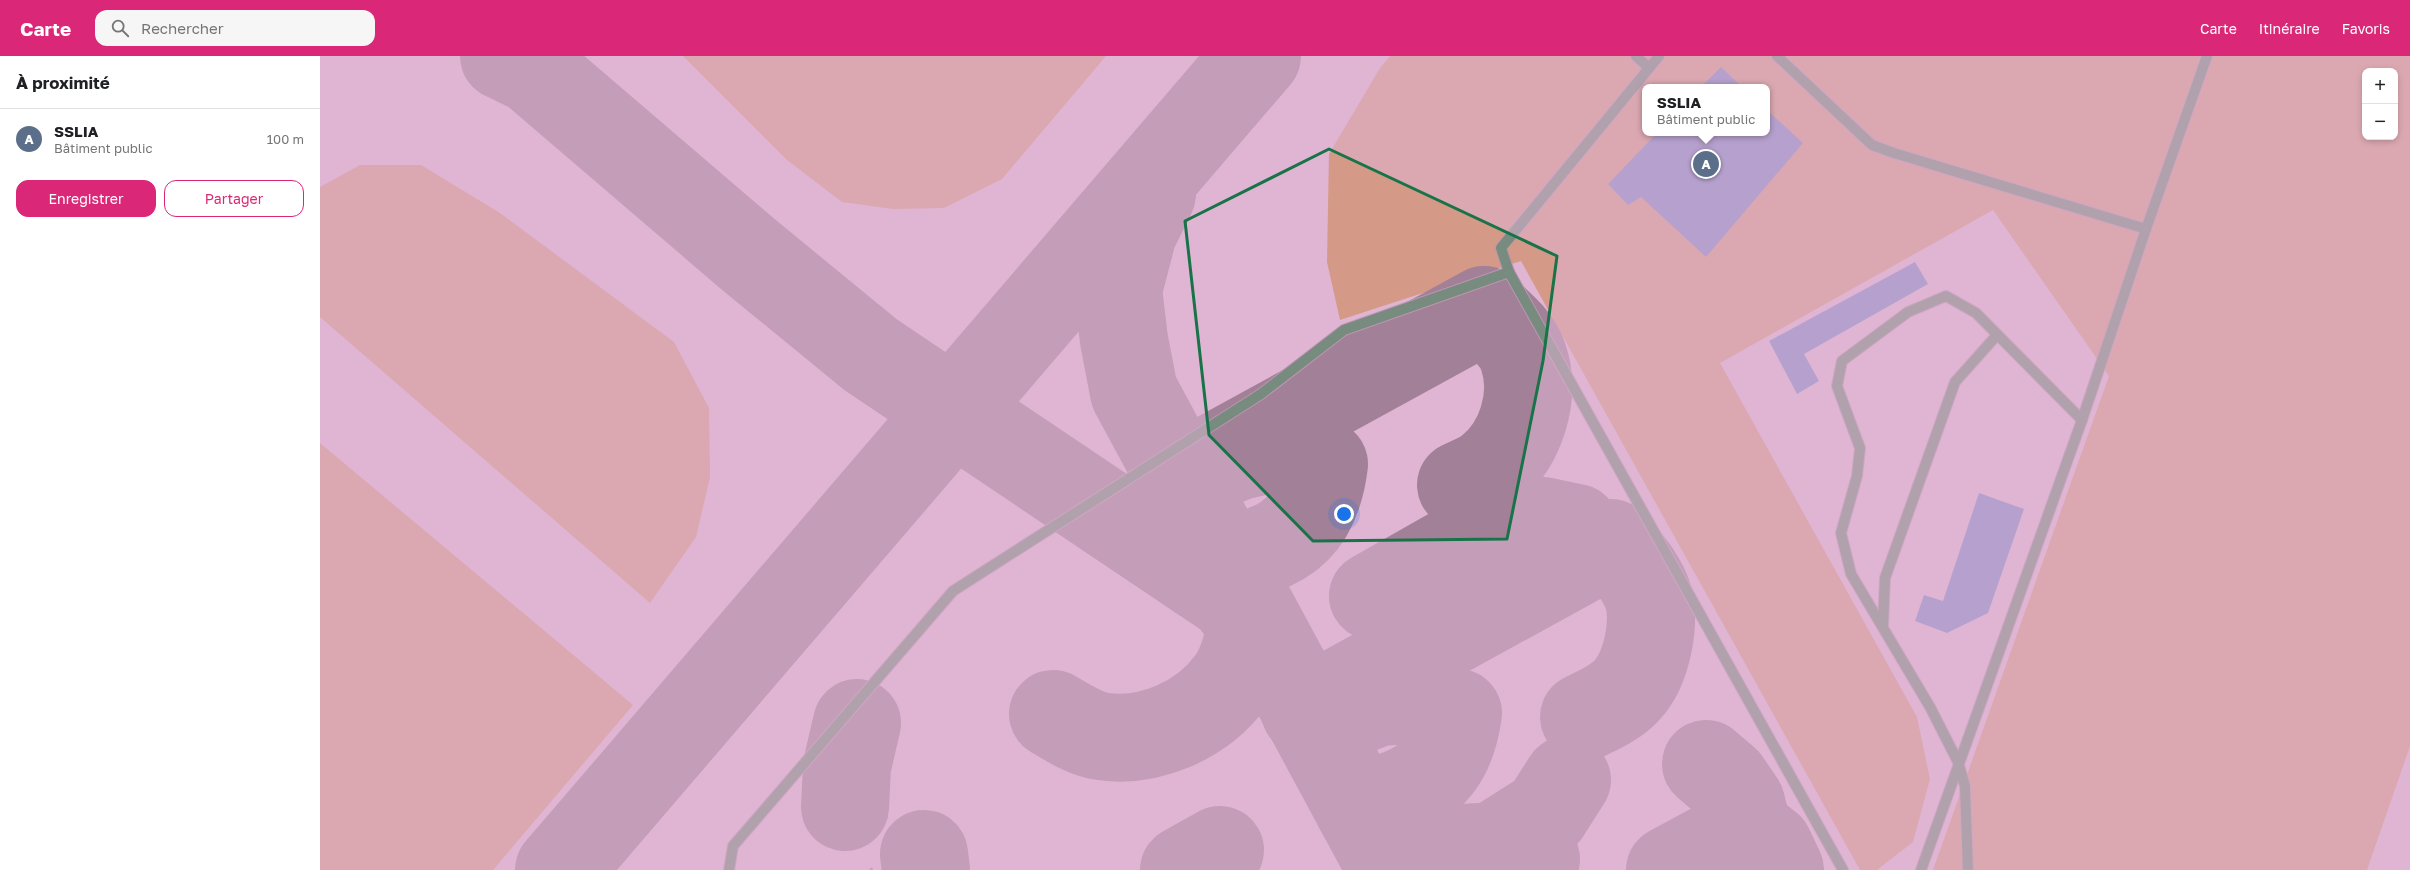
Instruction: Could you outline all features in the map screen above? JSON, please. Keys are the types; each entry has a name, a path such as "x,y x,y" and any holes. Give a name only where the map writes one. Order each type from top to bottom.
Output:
{"lane":[{"path":"1636,56 1649,68"},
{"path":"1660,56 1501,248 1509,272 1843,870"},
{"path":"1777,56 1872,145 1894,153 2146,228"},
{"path":"1921,870 1958,762 2082,420 2146,228 2207,56"},
{"path":"729,870 734,846 953,591 1261,394 1344,330 1509,272"},
{"path":"1968,870 1965,786 1958,762 1930,707 1851,574 1841,533 1857,476 1860,448 1837,386 1842,361 1908,312 1946,296 1976,313 2082,420"},
{"path":"1883,627 1885,578 1955,382 1997,335"}],"path":[{"path":"870,870 875,867"}],"highlighted area":[{"path":"1329,149 1557,256 1543,361 1507,539 1313,541 1209,435 1185,221"}],"shaded area":[{"path":"683,56 1106,56 1002,179 944,208 893,209 842,202 787,160"},
{"path":"1390,56 2410,56 2410,746 2367,870 1933,870 2109,376 1993,210 1720,363 1917,717 1930,779 1913,842 1877,870 1860,870 1521,261 1340,320 1327,262 1329,154 1380,68"},
{"path":"360,165 421,165 500,213 674,342 709,408 710,477 696,537 650,603 320,317 320,187"},
{"path":"320,443 633,705 493,870 320,870"}],"building":[{"path":"1721,67 1739,84 1704,84"},
{"path":"1770,113 1803,143 1706,257 1641,197 1628,205 1608,184 1654,136 1770,136"},
{"path":"1915,262 1928,284 1804,354 1819,381 1797,394 1769,341"},
{"path":"1979,493 2024,509 1988,613 1947,633 1915,621 1924,595 1943,601"}],"taxiway":[{"path":"504,56 533,70 749,255 871,355 1231,597 1274,654"},
{"path":"559,870 1257,56"},
{"path":"1152,194 1133,232 1118,290 1124,340 1134,392 1392,870"},
{"path":"1179,477 1484,310 1512,337 1520,349 1527,371 1527,403 1517,434 1500,461 1485,473 1461,485"},
{"path":"1212,471 1219,465 1237,457 1259,452 1280,450 1303,454 1324,464 1322,479 1313,506 1298,527 1276,544 1262,550 1222,557"},
{"path":"1373,596 1500,524 1543,521 1576,528"},
{"path":"1305,711 1611,543 1636,572 1647,593 1651,616 1648,643 1645,657 1635,680 1624,694 1613,702 1584,717"},
{"path":"1053,714 1075,727 1094,735 1118,738 1155,733 1189,718 1205,708 1219,695 1236,674 1246,648 1252,612"},
{"path":"1330,733 1347,714 1379,702 1419,699 1458,713 1447,753 1438,767 1413,787 1397,795 1358,807"},
{"path":"845,807 847,766 857,723"},
{"path":"1706,764 1726,781 1741,803 1755,859 1750,870"},
{"path":"1505,839 1546,813 1567,780"},
{"path":"1670,870 1746,829 1769,847 1780,870"},
{"path":"1420,870 1428,861 1461,848 1500,846 1536,859 1534,870"},
{"path":"1184,870 1220,850"},
{"path":"924,854 926,870"}],"place":[{"name":"SSLIA","path":"1706,164"}]}
